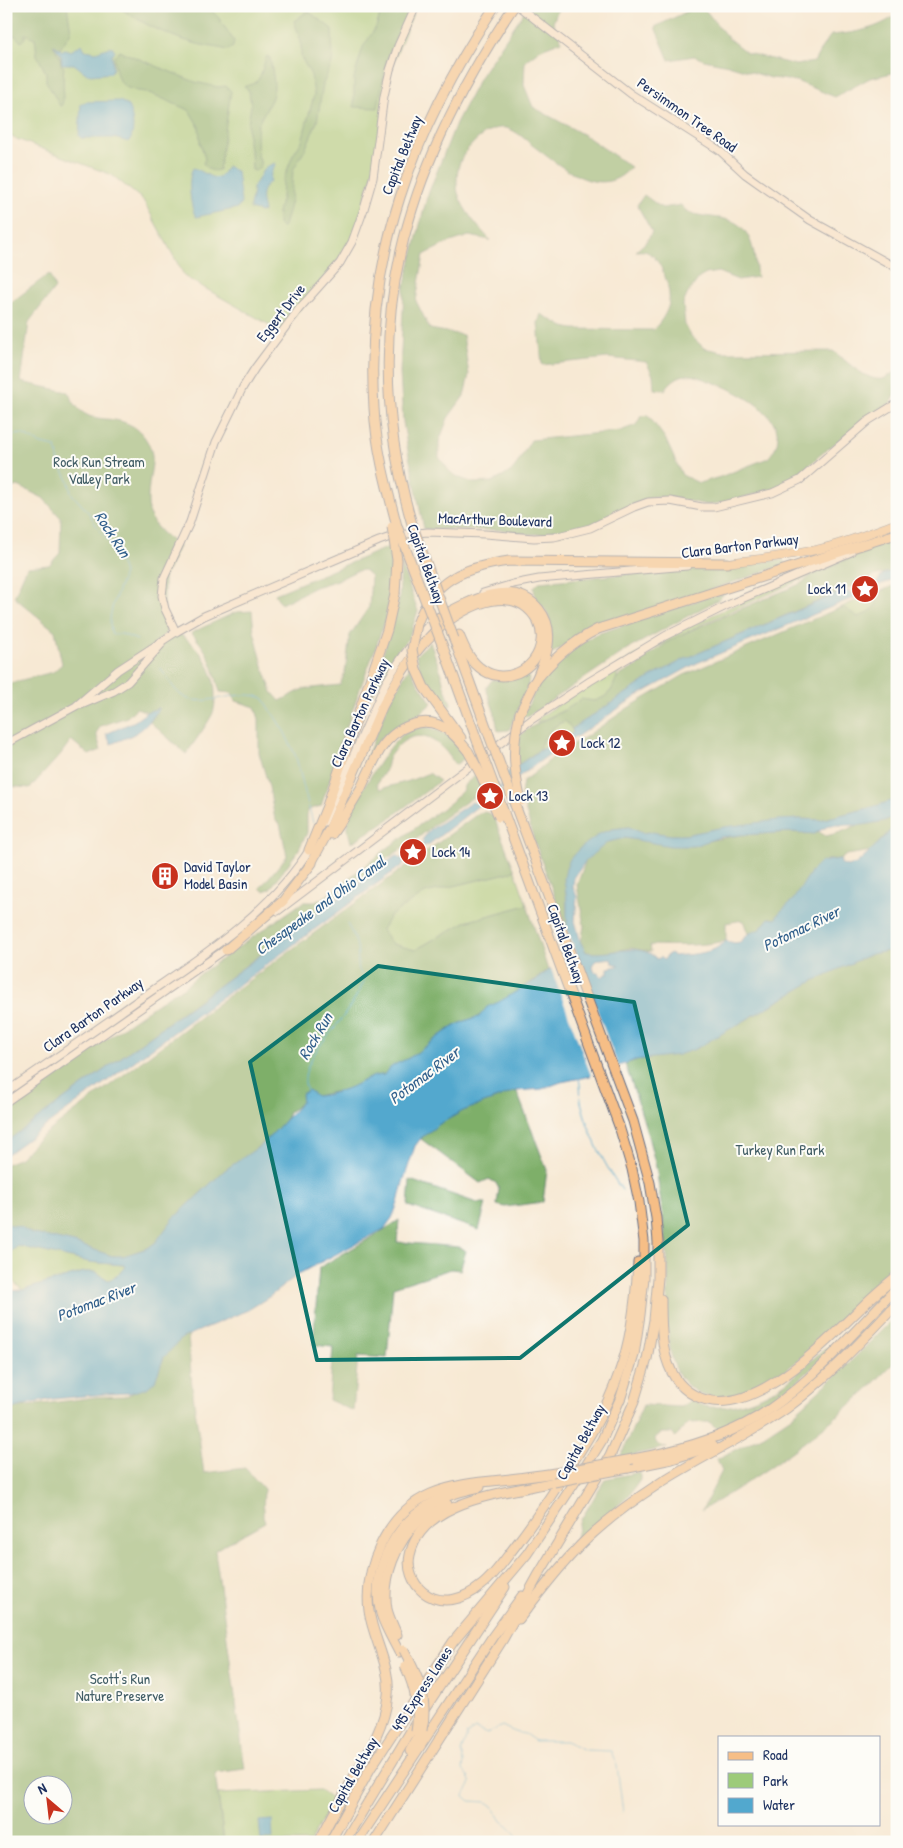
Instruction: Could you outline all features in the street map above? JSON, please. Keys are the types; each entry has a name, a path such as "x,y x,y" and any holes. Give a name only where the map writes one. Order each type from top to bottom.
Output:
{"highway":[{"name":"Capital Beltway","path":"330,1842 370,1769 453,1642 527,1554 602,1440 628,1377 639,1322 644,1278 642,1219 626,1146 526,874 501,815 478,743 395,527 374,409 373,340 376,297 389,230 411,165 425,133 456,71 495,6"},
{"name":"Capital Beltway","path":"374,1842 503,1639 539,1574 598,1477 617,1440 634,1402 647,1359 654,1320 658,1278 658,1242 654,1200 640,1141 540,869 518,803 489,735 456,637 412,524 400,476 390,408 388,341 391,302 397,268 413,204 438,139 469,79 518,7"},
{"path":"309,850 327,806 387,630 395,594 397,560 395,527"},
{"path":"532,685 562,652 579,639 598,630 895,534"},
{"path":"501,815 458,732 424,687 416,669 412,650 417,624 426,604 446,582 469,570 494,563 509,561 728,563"},
{"path":"434,620 465,603 495,594 515,594 528,599 544,618 549,636 546,653 520,713 516,728 513,754 518,803"},
{"path":"308,867 330,828 392,688 411,658 431,634 449,620 468,609 486,602 504,600 521,604 527,608 538,622 542,639 532,664 516,674 500,676 493,675 479,668 456,637"},
{"path":"226,950 272,911 296,885 349,808 380,750 398,732 412,724 435,724 449,730 468,751"},
{"path":"554,1482 464,1502 442,1513 424,1530 411,1552 410,1571 417,1586 432,1598 454,1600 468,1595 489,1579 530,1526 596,1426 620,1373 630,1333 638,1268 639,1219 636,1189"},
{"path":"658,1242 663,1337 666,1356 674,1376 683,1388 696,1396 712,1401 743,1397 766,1388 786,1375 811,1356 897,1276"},
{"path":"357,1842 425,1718 423,1691 381,1614 379,1585 387,1553 395,1537 406,1524 422,1509 456,1492 669,1452 706,1441 745,1424 769,1410 808,1378 897,1288"},
{"path":"503,1639 561,1566 594,1532 617,1513 660,1483 775,1416 810,1390 897,1304"},
{"path":"344,1842 419,1731 414,1688 388,1610 388,1578 393,1558 404,1538 419,1521 436,1510 464,1498 628,1468 691,1454 748,1432"},
{"path":"319,1842 374,1743 384,1718 388,1688 384,1664 371,1619 368,1591 371,1572 378,1551 388,1533 411,1506 442,1489 475,1482 561,1472"},
{"name":"495 Express Lanes","path":"344,1842 418,1719 527,1554"},
{"name":"495 Express Lanes","path":"357,1842 492,1636 539,1574"}],"main road":[{"name":"Eggert Drive","path":"176,632 165,609 162,596 164,578 190,522 216,442 243,387 255,368 299,309 340,263 352,242 373,178 384,96 390,70 398,46 416,6"},
{"name":"Persimmon Tree Road","path":"518,7 629,92 719,150 745,174 810,220 897,268"},
{"name":"MacArthur Boulevard","path":"76,706 118,670 176,632 228,605 396,535 428,532 534,538 554,537 590,528 648,502 670,501 702,507 714,507 772,494 800,480 868,421 897,403"},
{"name":"Clara Barton Parkway","path":"6,1092 219,943 272,896 309,850 329,813 385,684 397,664 411,645 443,612 464,601 513,584 539,579 772,558 816,550 897,523"},
{"name":"Clara Barton Parkway","path":"6,1102 226,950 531,720 590,681 665,636 732,603 895,534"},
{"name":"MacArthur Boulevard","path":"6,744 76,706 114,691 128,682 166,640"}],"highlighted area":[{"path":"378,966 634,1002 688,1225 520,1358 317,1360 250,1062"}],"green space":[{"path":"6,6 416,6 390,70 376,161 352,242 282,332 185,277 143,200 112,175 6,135"},
{"path":"13,6 67,6 71,32 60,49 53,45 60,58 61,65 64,67 62,106 60,106 46,81 46,73 37,55 35,38 25,34 25,38 21,42 15,35 9,40 6,39 6,20"},
{"path":"117,6 207,6 218,17 234,41 233,47 228,50 199,45 180,39 143,22"},
{"path":"383,6 412,6 399,30 386,62 378,108 354,107 354,78 363,47 376,27"},
{"path":"528,6 559,6 553,23 562,41 541,49 525,61 524,85 533,107 586,136 631,167 619,177 607,182 580,177 555,162 520,135 506,128 499,128 485,133 472,144 463,156 459,165 458,193 467,212 490,240 469,236 445,244 424,255 416,301 430,329 463,335 469,375 464,396 448,418 439,442 439,457 450,472 460,478 474,483 492,482 514,469 531,440 620,431 636,425 641,416 648,415 665,438 682,475 699,483 720,477 768,458 776,445 777,432 772,420 762,409 749,400 721,385 687,375 680,376 674,380 665,390 654,389 653,375 646,362 608,358 542,365 538,323 541,314 564,327 573,329 653,330 664,317 668,307 669,293 662,268 647,252 636,251 646,242 652,232 637,205 644,195 662,208 681,205 685,210 692,213 733,221 744,230 751,242 757,277 738,280 718,272 706,274 699,278 688,293 683,304 685,325 691,336 704,348 723,352 833,351 863,374 870,377 883,379 897,371 897,392 891,403 874,413 819,456 796,479 778,488 726,502 707,505 675,498 650,498 595,524 559,534 526,534 504,530 424,529 403,422 400,373 404,288 427,197 456,123 480,77"},
{"path":"698,6 702,6 728,38 747,53 796,65 814,62 831,35 874,27 897,14 897,72 870,78 835,97 796,81 771,78 694,56 669,60 655,27"},
{"path":"308,11 332,29 333,61 323,84 317,122 305,150 293,170 291,201 284,226 281,228 278,224 278,212 283,181 293,155 302,141 314,95 311,75 301,57 301,41 294,21"},
{"path":"120,51 195,82 218,87 226,86 231,91 219,170 210,170 203,163 205,159 200,142 199,127 189,110 147,92 128,88 120,82 116,73 114,57"},
{"path":"267,56 270,58 274,90 271,100 258,124 258,153 261,166 255,171 252,170 251,153 248,144 248,124 251,105 249,91 244,86 250,85 258,79"},
{"name":"Rock Run Stream Valley Park","path":"49,274 55,288 29,322 21,382 68,392 76,405 84,413 93,417 129,424 135,427 147,441 152,459 148,496 150,514 159,530 179,546 164,578 164,615 169,627 164,635 150,648 176,632 184,637 199,651 209,667 215,686 215,701 212,715 186,754 150,722 159,708 147,712 137,708 127,717 101,726 96,733 101,750 89,755 71,740 30,788 6,786 6,684 53,672 62,664 55,631 14,597 27,567 49,565 60,553 61,518 43,498 18,486 6,489 6,304 9,304"},
{"path":"897,537 706,622 653,649 617,674 613,688 602,698 593,701 580,700 573,706 536,723 540,717 608,672 680,631 771,589"},
{"path":"897,537 897,570 873,576 685,659 651,677 572,729 565,721 560,723 545,736 539,750 517,766 518,737 525,731 565,710 581,699 595,701 604,697 611,691 617,677 637,666 646,657 674,638 800,584 813,575"},
{"path":"391,546 392,585 384,623 352,711 321,806 307,810 307,833 298,851 270,889 263,891 260,888 287,856 280,824 275,820 269,787 259,753 259,719 255,707 236,701 232,693 220,692 207,653 191,633 236,612 252,611 254,631 264,669 272,692 280,701 303,689 340,685 345,672 350,635 369,607 371,576 364,570 356,571 338,580 315,587 281,604 275,594"},
{"path":"783,560 786,564 583,633 553,653 551,650 550,620 534,593 534,587 539,582"},
{"path":"401,563 418,611 408,640 397,651 370,697 399,600"},
{"path":"897,584 897,799 820,820 800,819 737,826 685,835 642,833 629,827 613,829 602,833 593,840 564,878 566,884 568,933 534,840 521,794 523,781 563,749 584,738 628,708 684,675 837,609 844,608 858,617 863,615 876,605 879,592"},
{"path":"878,591 880,594 873,609 858,617 844,608 837,609"},
{"path":"724,594 719,599 628,649 527,717 523,715 541,680 559,658 594,635 708,597"},
{"path":"430,642 451,703 450,707 430,687 421,673 416,655"},
{"path":"410,666 415,678 432,703 418,715 381,738 365,761 388,704"},
{"path":"526,674 529,677 528,686 509,730 498,731 495,714 486,688 492,680 514,679"},
{"path":"565,721 570,725 573,733 549,750 539,750 548,732"},
{"path":"427,727 440,731 455,742 465,758 455,765 434,741 418,736 409,738 400,744 389,758 385,771 377,784 380,789 429,773 440,781 386,821 351,843 348,831 350,816 377,766 402,735 412,730"},
{"path":"476,775 483,790 388,858 328,905 6,1142 6,1108 170,995 183,988 303,902 315,902 326,896 450,803 462,791 465,784"},
{"path":"485,812 493,815 515,871 425,893 390,916 382,930 392,944 415,950 465,922 527,905 548,970 489,1007 479,1017 451,1028 409,1058 392,1067 384,1075 369,1078 347,1089 315,1096 303,1101 289,1111 287,1117 275,1133 248,1155 225,1170 173,1219 156,1243 148,1248 123,1256 112,1256 74,1243 30,1233 21,1227 6,1224 6,1164 20,1158 36,1141 236,990 479,813"},
{"path":"897,815 897,823 871,851 847,855 839,859 826,860 775,920 769,918 760,929 748,934 743,920 726,923 726,941 669,946 650,945 651,952 631,948 601,954 586,952 581,943 584,926 577,885 586,860 602,845 616,839 707,841 740,835 793,832 806,834 819,832 826,836 855,826 884,821"},
{"path":"515,871 527,905 465,922 415,950 392,944 381,930 389,916 425,893"},
{"name":"Turkey Run Park","path":"888,951 897,954 897,1267 786,1370 764,1384 745,1392 724,1396 703,1395 694,1391 686,1384 678,1373 672,1359 667,1312 668,1267 657,1173 625,1064 732,1028 815,980 871,954"},
{"path":"515,1087 547,1170 543,1202 505,1207 497,1205 499,1189 496,1183 489,1179 480,1183 421,1139 440,1120 452,1113 477,1101"},
{"path":"410,1180 477,1203 486,1203 479,1230 408,1206"},
{"path":"399,1220 397,1242 459,1247 466,1251 460,1270 451,1269 393,1287 387,1358 358,1356 353,1411 329,1400 333,1347 313,1345 319,1268"},
{"path":"18,1246 89,1262 123,1265 125,1268 114,1278 108,1280 96,1272 84,1272 23,1290 6,1276 6,1255"},
{"path":"897,1315 897,1359 876,1381 805,1442 754,1478 702,1510 722,1471 717,1459 764,1435 791,1417"},
{"name":"Scott's Run Nature Preserve","path":"188,1335 192,1387 204,1473 245,1468 264,1489 263,1517 265,1522 215,1550 245,1769 215,1773 224,1842 6,1842 6,1409 96,1397 126,1396 133,1393 132,1384 140,1355"},
{"path":"830,1346 833,1347 794,1385 752,1413 718,1429 709,1422 689,1423 675,1437 672,1433 661,1433 655,1438 656,1443 667,1447 620,1458 643,1405 681,1407 691,1400 707,1407 719,1407 751,1401 781,1386"},
{"path":"640,1472 640,1480 628,1497 582,1536 576,1538 579,1523 605,1479"},
{"path":"320,1790 333,1800 310,1842 224,1842 218,1794"}],"water":[{"path":"82,44 85,50 96,52 112,46 115,51 112,55 113,68 111,73 91,75 74,64 62,64 61,55 54,45 62,51 64,49 71,51"},
{"path":"120,101 128,106 132,119 133,128 129,142 114,138 81,138 79,136 81,104 85,102"},
{"path":"276,163 271,173 270,182 262,192 264,211 250,209 253,186 266,167"},
{"path":"227,167 237,172 241,203 238,208 196,217 192,207 190,192 190,178 193,168 215,178 219,177"},
{"path":"897,570 897,579 697,663 637,696 575,736 403,862 403,865 6,1155 6,1142 397,855 401,859 424,843 422,840 430,830 472,802 476,804 502,785 505,774 542,749 547,747 549,749 573,733 572,729 651,677 685,659 841,592 848,591 851,594 878,582 885,573"},
{"path":"159,708 149,722 139,731 111,744 106,734 135,721 147,712"},
{"name":"Potomac River","path":"897,799 897,815 884,821 863,825 830,825 814,834 793,832 740,835 720,837 693,846 671,846 625,838 608,842 586,860 574,878 573,887 577,897 575,921 581,943 586,952 605,953 633,950 649,953 657,959 661,957 664,960 671,953 673,956 701,953 714,949 726,941 740,942 748,934 760,929 769,918 776,919 779,913 793,900 811,872 820,862 840,859 842,861 840,863 847,866 856,864 897,823 897,954 888,951 871,954 815,980 695,1049 678,1055 635,1060 591,1076 561,1082 542,1089 516,1091 463,1111 438,1125 421,1138 415,1146 398,1203 392,1218 384,1229 300,1273 269,1297 248,1310 182,1338 164,1357 155,1381 147,1388 129,1393 53,1399 6,1411 6,1291 23,1290 84,1272 96,1272 108,1280 114,1278 125,1268 124,1265 89,1262 18,1246 6,1255 6,1224 21,1227 30,1233 74,1243 112,1256 123,1256 148,1248 156,1242 173,1219 225,1170 263,1144 302,1102 301,1094 309,1090 316,1096 329,1094 347,1089 371,1077 384,1075 392,1067 409,1058 451,1028 479,1017 487,1007 536,980 553,967 567,943 567,901 564,878 566,869 570,859 579,849 601,833 629,827 642,833 685,835 724,827 778,820 820,820","holes":["611,958 612,963 619,965 608,968 608,974 602,977 598,972 595,972 592,966 595,961 600,959"]},
{"path":"272,1820 273,1839 261,1840 259,1821"}],"pier":[{"path":"566,926 619,1069 592,1078 550,966 559,955 565,943"}],"waterway":[{"name":"Rock Run","path":"6,436 22,434 41,444 56,447 59,463 69,482 71,493 89,513 117,553 124,573 111,611 110,626 112,634 122,634 137,640"},
{"name":"Rock Run","path":"159,667 176,691 184,697 193,700 202,701 245,695 264,699 285,733 296,757 313,823"},
{"name":"Rock Run","path":"307,1091 305,1081 310,1062 322,1042 342,1018 364,981 364,977 358,967 356,943 347,924"},
{"path":"579,1078 581,1102 592,1137 622,1190"},
{"path":"467,1735 475,1729 487,1734 502,1726 514,1732 525,1734 535,1741 566,1741 585,1750 611,1751 617,1766 623,1812"},
{"path":"466,1734 461,1752 464,1762 463,1770 470,1783 464,1796 470,1801 487,1802 493,1806 502,1821 509,1826 522,1842"}],"place":[{"name":"Lock 11","path":"865,589"},
{"name":"Lock 12","path":"562,743"},
{"name":"Lock 13","path":"490,796"},
{"name":"Lock 14","path":"413,852"},
{"name":"David Taylor Model Basin","path":"165,876"}],"water label":[{"name":"Chesapeake and Ohio Canal","path":"320,905"}]}
